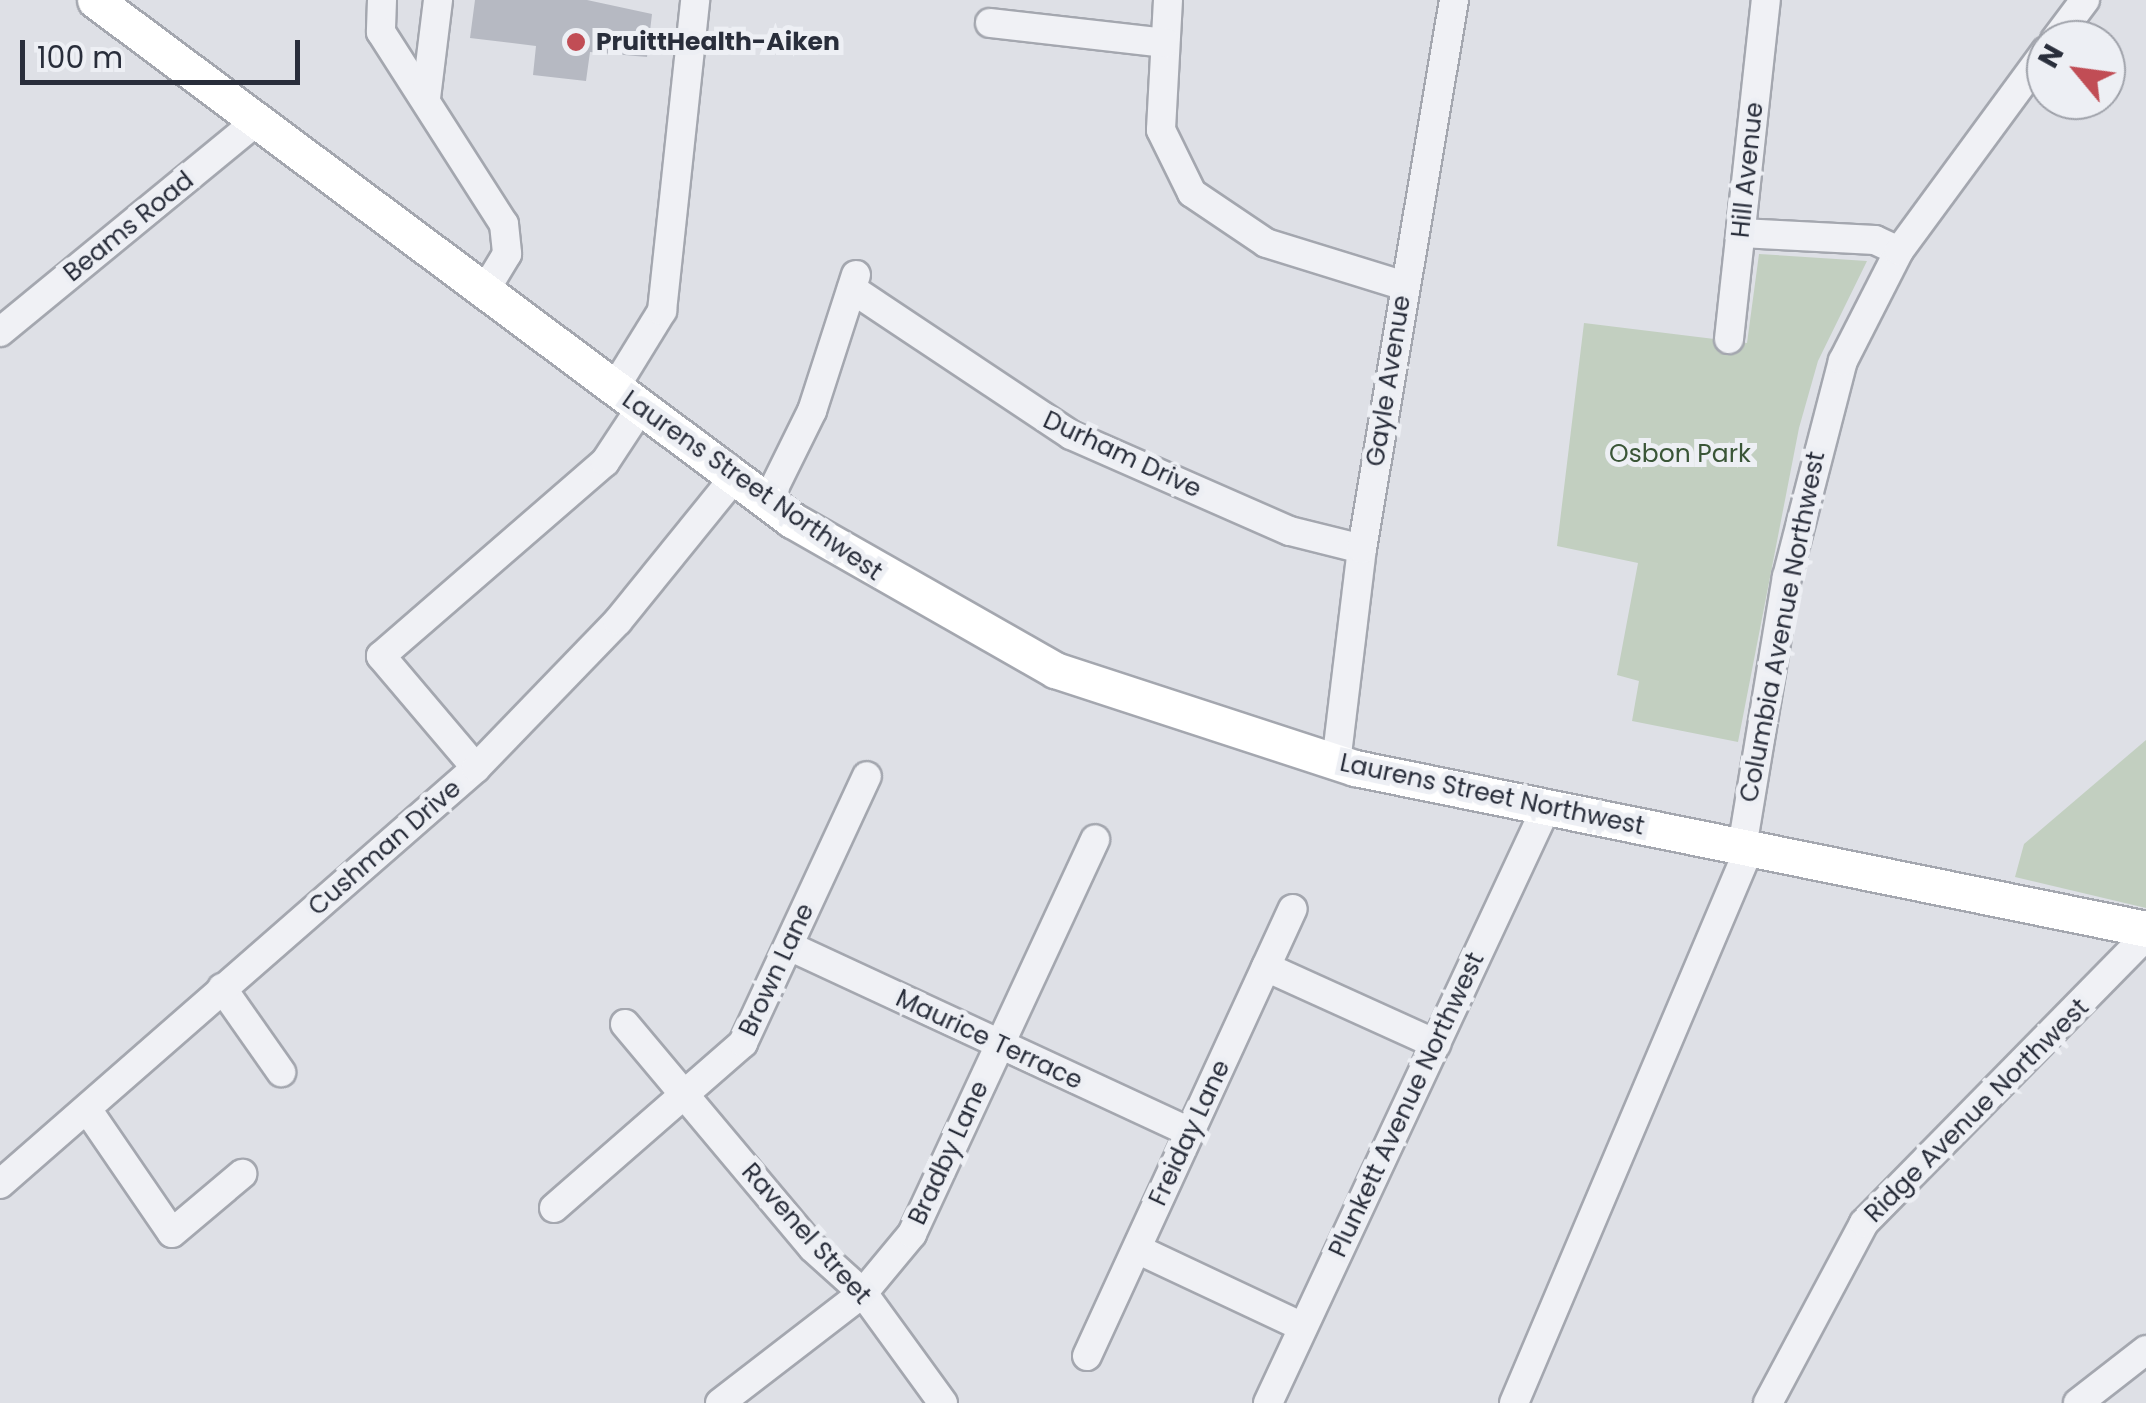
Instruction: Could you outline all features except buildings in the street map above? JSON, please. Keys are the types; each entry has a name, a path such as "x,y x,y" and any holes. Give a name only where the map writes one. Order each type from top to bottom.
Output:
{"main road":[{"name":"Laurens Street Northwest","path":"95,0 768,502 887,581 1055,670 1336,763 2146,932"}],"street":[{"path":"382,0 382,32 504,224 507,254 484,292"},
{"path":"426,98 438,0"},
{"path":"476,768 381,656 605,462 662,311 695,0"},
{"path":"1168,0 1161,130 1192,193 1266,242 1405,286"},
{"name":"Gayle Avenue","path":"1336,763 1362,549 1454,0"},
{"name":"Hill Avenue","path":"1729,339 1766,0"},
{"path":"990,23 1165,44"},
{"name":"Columbia Avenue Northwest","path":"1514,1403 1746,848 1817,442 1857,325 1899,251 2026,79"},
{"name":"Beams Road","path":"0,332 258,121"},
{"path":"1742,233 1875,240 1899,251"},
{"name":"Durham Drive","path":"768,502 812,411 854,282 1071,435 1290,531 1362,549"},
{"name":"Cushman Drive","path":"0,1184 476,768 618,621 734,478"},
{"name":"Brown Lane","path":"554,1208 690,1096 743,1044 867,776"},
{"name":"Plunkett Avenue Northwest","path":"1268,1403 1546,808"},
{"name":"Bradby Lane","path":"720,1403 863,1293 924,1214 1096,839"},
{"name":"Freiday Lane","path":"1087,1356 1293,909"},
{"name":"Ridge Avenue Northwest","path":"1768,1403 1864,1223 2146,932"},
{"name":"Maurice Terrace","path":"789,946 1190,1132"},
{"path":"1266,968 1436,1044"},
{"path":"222,988 281,1072"},
{"name":"Ravenel Street","path":"626,1024 813,1248 863,1293 944,1403"},
{"path":"87,1109 172,1233 242,1174"},
{"path":"1137,1249 1304,1328"},
{"path":"2097,1397 2146,1350"}],"green space":[{"name":"Osbon Park","path":"1759,254 1867,261 1818,361 1799,428 1738,742 1632,721 1639,681 1617,675 1638,563 1557,546 1584,323 1747,343"},
{"path":"2146,740 2146,908 2015,877 2024,844"}],"place":[{"name":"PruittHealth-Aiken","path":"576,42"}]}
